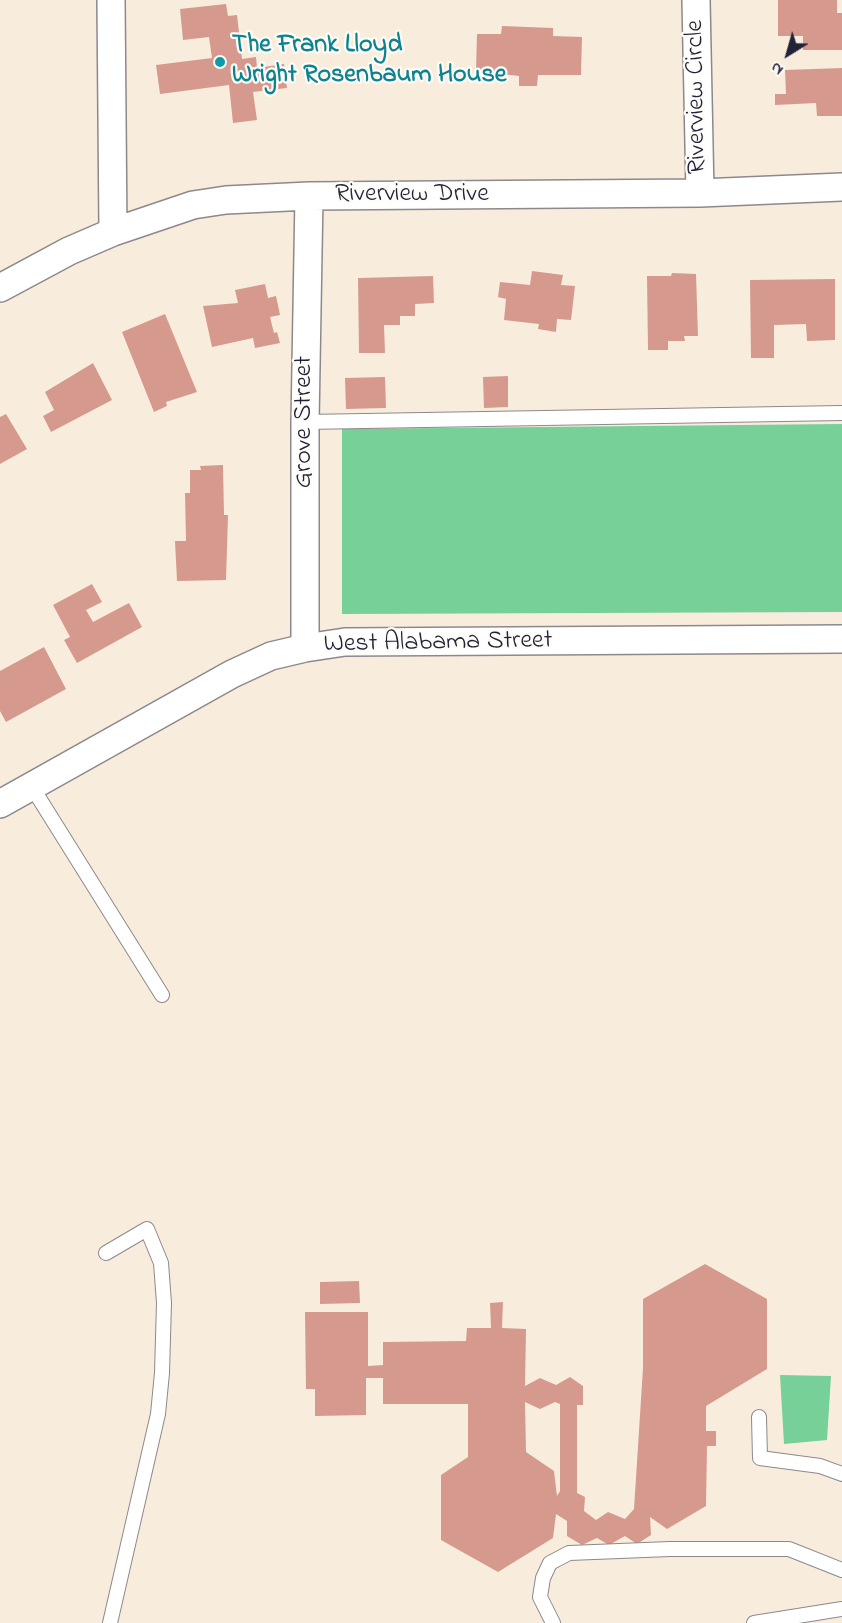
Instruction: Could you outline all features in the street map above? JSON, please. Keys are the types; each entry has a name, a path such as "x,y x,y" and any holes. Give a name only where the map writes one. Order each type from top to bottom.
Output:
{"street":[{"path":"111,0 113,232"},
{"name":"Riverview Circle","path":"696,0 700,194"},
{"name":"Riverview Drive","path":"0,288 69,251 113,232 193,205 226,200 309,196 700,194 842,187"},
{"name":"Grove Street","path":"305,648 305,422 309,196"},
{"name":"West Alabama Street","path":"0,804 232,674 271,656 305,648 345,642 842,639"}],"lane":[{"path":"305,422 842,413"},
{"path":"32,787 162,995"},
{"path":"106,1253 147,1229 161,1263 164,1303 158,1414 110,1623"},
{"path":"759,1418 760,1458 820,1466 842,1474"},
{"path":"553,1623 540,1597 543,1578 550,1563 569,1553 670,1549 789,1549 842,1570"},
{"path":"754,1623 842,1610"}],"green space":[{"path":"842,424 842,612 342,614 342,429"},
{"path":"780,1375 831,1376 827,1440 784,1444"}],"building":[{"path":"778,0 837,0 837,13 842,13 842,50 803,50 803,36 778,36"},
{"name":"The Frank Lloyd Wright Rosenbaum House","path":"226,4 228,16 237,15 242,59 256,57 257,68 284,64 287,88 253,92 257,120 233,123 229,85 160,94 156,65 212,58 209,37 183,40 180,9"},
{"path":"502,26 553,28 553,36 582,37 581,75 538,75 537,86 519,86 519,76 476,71 477,34 501,34"},
{"path":"842,68 842,116 817,116 816,103 775,105 775,94 786,94 785,70"},
{"path":"532,271 563,275 561,285 575,286 571,320 557,319 556,332 538,329 539,324 504,320 506,299 498,297 500,282 530,285"},
{"path":"672,273 696,274 698,336 684,336 685,341 668,341 668,350 648,350 647,276 671,276"},
{"path":"433,276 434,303 415,304 415,316 400,316 400,325 384,325 385,353 359,353 358,278"},
{"path":"835,279 835,340 807,341 806,324 774,325 774,358 751,358 750,280"},
{"path":"265,284 268,298 276,296 280,315 270,317 274,333 277,332 280,343 255,348 253,338 212,347 203,306 238,303 235,290"},
{"path":"165,314 197,392 166,402 167,406 154,412 122,332"},
{"path":"93,363 112,400 51,432 43,416 54,410 45,392"},
{"path":"508,376 508,407 484,408 483,377"},
{"path":"385,377 386,408 346,409 345,378"},
{"path":"6,414 27,449 0,464 0,417"},
{"path":"223,465 224,515 228,515 226,580 177,581 175,541 186,541 185,493 190,493 190,470 201,470 200,466"},
{"path":"92,584 102,602 86,610 93,622 129,603 142,627 77,663 64,640 70,637 53,605"},
{"path":"44,647 66,689 6,722 0,711 0,671"},
{"path":"705,1264 767,1299 767,1369 706,1406 706,1431 716,1431 716,1446 707,1446 706,1506 667,1529 650,1517 651,1535 637,1544 625,1536 609,1545 597,1538 582,1545 567,1536 567,1521 556,1514 553,1538 498,1572 441,1540 441,1475 468,1457 468,1404 383,1404 383,1378 366,1378 366,1415 315,1416 315,1389 306,1389 305,1312 368,1312 368,1366 383,1365 383,1342 466,1341 467,1328 491,1328 490,1303 503,1302 502,1328 526,1329 525,1386 540,1378 556,1385 570,1377 583,1386 583,1405 577,1405 577,1493 585,1497 584,1511 596,1520 608,1512 625,1519 634,1509 643,1368 643,1299","holes":["525,1402 540,1409 555,1402 560,1404 560,1491 557,1496 554,1471 526,1452"]},
{"path":"359,1281 360,1303 320,1304 320,1282"}],"place":[{"name":"The Frank Lloyd Wright Rosenbaum House","path":"220,62"}]}
